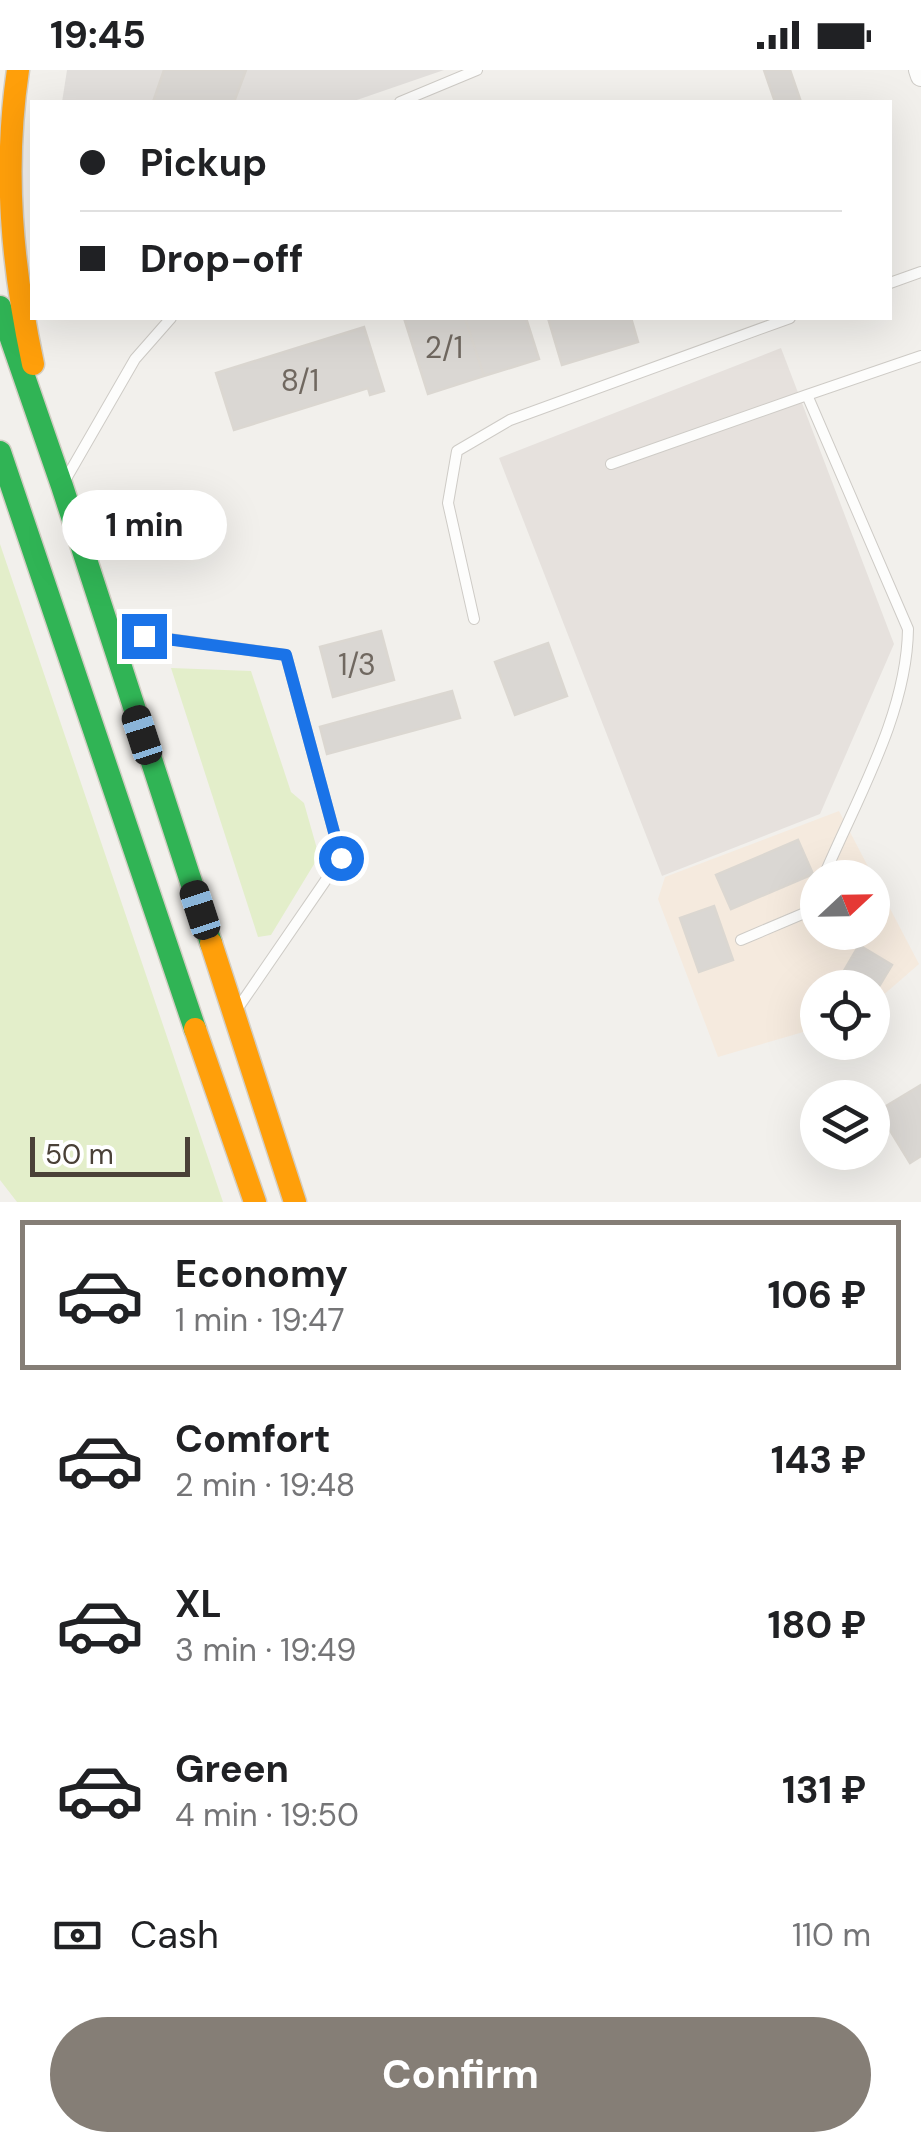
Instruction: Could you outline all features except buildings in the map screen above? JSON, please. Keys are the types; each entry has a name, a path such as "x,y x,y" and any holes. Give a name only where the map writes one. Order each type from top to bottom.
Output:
{"main road":[{"path":"18,70 4,160 8,250 59,478"},
{"path":"0,307 295,1202"},
{"path":"0,452 109,782 255,1202"}],"lane":[{"path":"405,100 478,70"},
{"path":"892,282 921,272"},
{"path":"59,478 135,359 170,320"},
{"path":"474,619 448,503 457,450 510,420 785,320"},
{"path":"611,464 921,356"},
{"path":"807,396 908,629 908,663 893,715 830,860"},
{"path":"108,631 286,655 341,858 234,1014"},
{"path":"741,940 800,915"}],"shaded area":[{"path":"67,70 444,70 357,100 62,100"},
{"path":"781,348 894,644 820,814 662,876 499,458"},
{"path":"839,811 865,860 800,860 800,950 890,950 890,909 919,964 890,989 890,970 800,970 800,1033 718,1057 658,899 665,877"}],"green space":[{"path":"0,544 223,1202 17,1202 0,1180"},
{"path":"171,668 251,671 291,792 304,803 319,856 271,935 258,937"}],"traffic: fast":[{"path":"0,307 211,943"},
{"path":"0,452 195,1029"}],"traffic: slow":[{"path":"18,70 11,144 12,218 33,364"},
{"path":"211,943 295,1202"},
{"path":"195,1029 255,1202"}],"route":[{"path":"144,636 286,655 341,858"}]}
